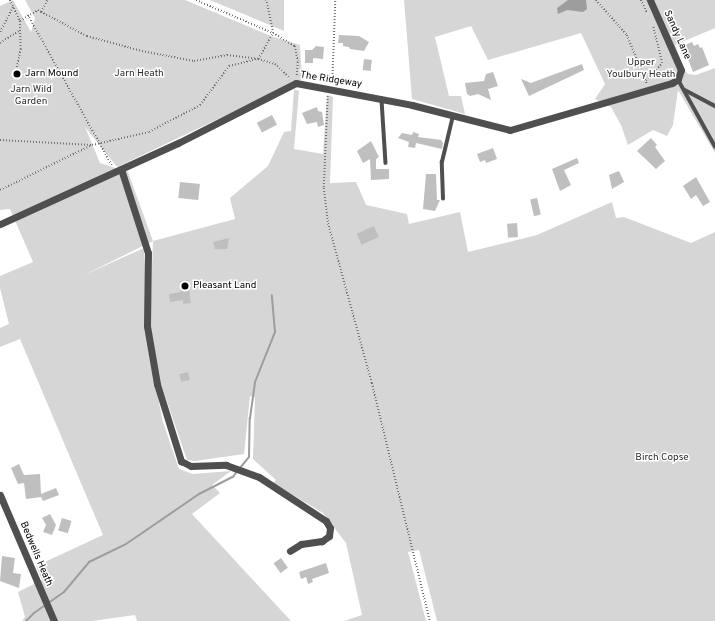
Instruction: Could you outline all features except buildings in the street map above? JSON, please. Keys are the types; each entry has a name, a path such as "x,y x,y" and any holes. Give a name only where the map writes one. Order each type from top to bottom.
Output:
{"street":[{"name":"Sandy Lane","path":"650,0 681,70 678,79"},
{"name":"The Ridgeway","path":"0,224 118,170 296,83 382,99 454,115 510,130 672,83 678,79"},
{"path":"118,170 148,253 147,326 158,384 181,462 192,466 226,465 259,477 326,521 330,528 329,536 322,541 300,544 290,551"},
{"name":"Bedwells Heath","path":"0,495 54,621"}],"lane":[{"path":"678,79 715,146"},
{"path":"684,90 715,106"},
{"path":"382,99 386,163"},
{"path":"443,199 442,162 454,115"}],"path":[{"path":"10,0 20,21 21,49 16,73"},
{"path":"41,12 47,0"},
{"path":"196,0 273,33 295,46 298,62 296,83"},
{"path":"0,190 99,142 149,132 200,105 230,66 258,59 273,33 266,0"},
{"path":"335,0 324,188 329,226 372,383 430,621"},
{"path":"596,0 627,35 649,89"},
{"path":"641,0 650,19"},
{"path":"0,32 13,6"},
{"path":"20,21 28,14 38,10 87,36 142,51 194,61 227,55 258,59 275,64 296,83"},
{"path":"28,14 99,142 118,170"},
{"path":"646,81 662,63 653,25"},
{"path":"0,43 20,30"},
{"path":"0,140 92,145"}],"green space":[{"path":"13,0 31,32 35,18 25,0 185,0 271,36 300,45 302,79 117,167 85,127 100,163 128,172 153,241 84,275 144,248 149,355 163,422 179,469 193,474 231,471 212,485 220,493 192,514 291,621 137,621 135,615 92,621 22,621 25,617 18,592 42,580 36,566 103,535 20,339 0,347 0,328 9,324 0,288 0,276 33,262 10,209 0,210 0,6"},
{"path":"210,0 284,0 284,31"},
{"name":"Upper Youlbury Heath","path":"404,0 715,0 715,28 675,45 685,71 688,74 696,75 715,68 715,153 678,90 673,125 667,136 653,130 628,145 621,125 611,107 595,99 605,84 581,33 488,60 471,26 435,37 449,96 461,96 465,114 412,99"},
{"name":"Birch Copse","path":"294,89 299,91 294,149 323,154 327,95 333,97 330,183 356,182 366,205 407,214 409,224 460,212 468,252 537,235 612,202 616,218 624,217 691,243 715,232 715,621 437,621 419,550 408,552 426,621 344,621 362,615 346,543 323,513 273,483 276,480 253,459 255,397 250,396 244,454 195,461 187,460 159,378 150,326 153,241 235,219 230,198 268,166 284,132 291,131"}],"shaded area":[{"path":"568,0 586,0 587,9 583,12 567,10 558,14 557,8"}],"waterway":[{"path":"240,468 249,457 250,418 255,382 275,332 272,295"},
{"path":"26,621 34,613 64,592 89,562 126,544 199,494 233,477 237,471"}],"place":[{"name":"Jarn Mound","path":"17,74"},
{"name":"Pleasant Land","path":"185,286"}],"park label":[{"name":"Jarn Heath","path":"139,74"},
{"name":"Jarn Wild Garden","path":"31,94"}]}
